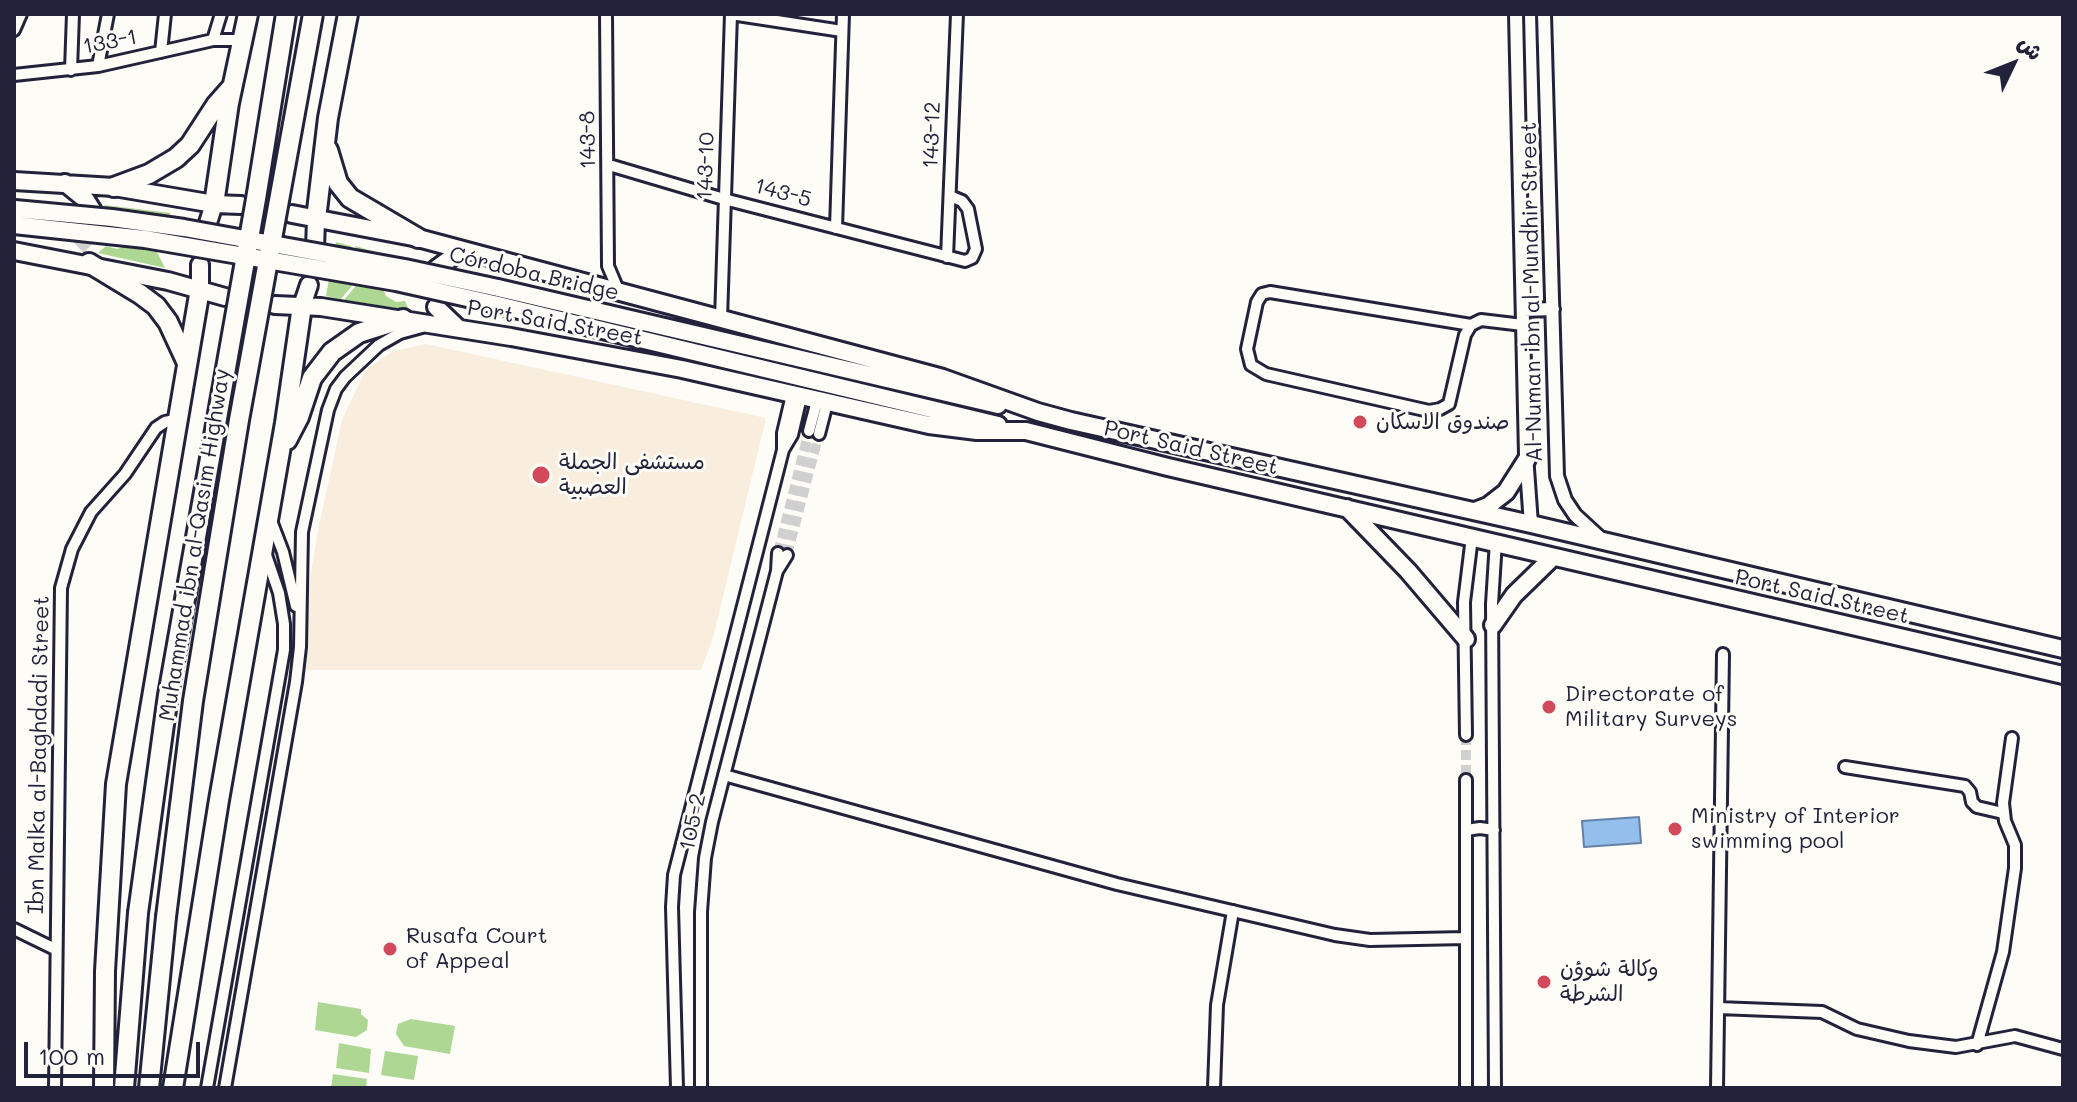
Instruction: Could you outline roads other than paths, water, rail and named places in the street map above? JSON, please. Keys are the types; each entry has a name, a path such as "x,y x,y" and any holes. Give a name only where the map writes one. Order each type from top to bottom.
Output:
{"highway":[{"path":"214,204 248,14"},
{"name":"Muhammad ibn al-Qasim Highway","path":"124,1088 138,913 168,695 286,14"},
{"name":"Muhammad ibn al-Qasim Highway","path":"149,1088 166,917 201,653 239,420 313,14"},
{"path":"316,219 348,14"},
{"path":"114,187 149,174 176,158 190,145 216,105 233,86"},
{"path":"326,142 335,177 350,198 418,238"},
{"path":"89,263 156,306 173,331 188,364"},
{"path":"104,1088 105,971 116,784 200,289"},
{"path":"173,1088 302,306"},
{"path":"280,449 295,426 312,378 332,352 359,333 403,319"}],"main road":[{"path":"14,181 114,187 214,204 241,205"},
{"path":"65,183 86,200 93,211"},
{"path":"206,229 214,204"},
{"name":"Córdoba Bridge","path":"14,214 112,218 405,268 496,296 1026,431"},
{"name":"Port Said Street","path":"292,214 418,238 943,378 1038,412 2063,649"},
{"path":"315,249 316,219"},
{"path":"48,256 78,247"},
{"path":"436,269 462,250"},
{"path":"14,251 89,263 225,297"},
{"path":"200,265 200,289"},
{"path":"302,306 309,285"},
{"name":"Córdoba Bridge","path":"496,296 1038,412"},
{"name":"Port Said Street","path":"275,305 403,319 435,315 458,328 682,369 953,429 1026,431 1168,467 2063,675"},
{"path":"1475,511 1498,500 1506,492 1527,459"},
{"path":"1346,507 1408,571 1466,639"},
{"path":"1493,625 1514,595 1553,557"}],"street":[{"path":"14,30 21,14"},
{"path":"71,70 73,14"},
{"path":"98,66 108,14"},
{"path":"161,52 165,14"},
{"path":"213,40 221,14"},
{"name":"143-8","path":"606,14 608,266 619,292"},
{"path":"731,14 842,31"},
{"name":"143-10","path":"721,319 731,14"},
{"path":"836,228 843,14"},
{"name":"143-12","path":"947,257 957,14"},
{"path":"1516,16 1544,15"},
{"name":"Al-Numan ibn al-Mundhir Street","path":"1544,15 1556,465 1560,488 1575,515 1585,526 1614,545"},
{"name":"Al-Numan ibn al-Mundhir Street","path":"1516,16 1531,524"},
{"name":"133-1","path":"14,75 98,66 213,40 243,40"},
{"name":"143-5","path":"609,165 724,199 947,257"},
{"path":"947,257 965,261 972,258 976,249 968,209 962,201 950,196"},
{"path":"591,284 601,277 608,266"},
{"path":"1471,325 1270,292 1262,294 1257,302 1247,349 1251,365 1266,374 1429,411 1449,404 1465,335 1471,325 1481,320 1523,325"},
{"path":"1523,310 1553,309"},
{"path":"225,1088 296,682 301,628 302,532 333,396 345,377 379,345 435,315"},
{"path":"810,399 814,432"},
{"path":"677,1088 672,907 674,875 783,450 783,433 810,399"},
{"name":"Ibn Malka al-Baghdadi Street","path":"55,1088 59,612 65,569 91,512 125,474 156,428 179,419"},
{"path":"269,516 285,561 301,628"},
{"path":"1466,735 1465,581 1472,537"},
{"path":"1495,1088 1492,583 1496,541"},
{"path":"207,1088 284,650 279,593 263,549"},
{"name":"105-2","path":"701,1088 703,876 708,840 782,554"},
{"path":"1717,1088 1723,654"},
{"path":"1977,1045 2003,952 2015,868 2015,845 2003,813 2012,738"},
{"path":"1845,767 1965,786 1977,807 2003,813"},
{"path":"724,775 1083,875 1358,939 1466,938"},
{"path":"1466,780 1466,1088"},
{"path":"1466,830 1494,830"},
{"path":"1214,1088 1218,996 1233,911"},
{"path":"14,929 55,949"},
{"path":"1718,1008 1822,1012 1857,1029 1909,1041 1956,1047 2015,1036 2063,1049"}],"water":[{"path":"1639,817 1641,843 1584,847 1582,821"}],"tunnel":[{"path":"78,247 91,234 93,211"},
{"path":"778,553 809,431"},
{"path":"787,555 819,434"},
{"path":"1466,735 1466,780"}],"place":[{"name":"صندوق الاسكان","path":"1360,422"},
{"name":"مستشفى الجملة العصبية","path":"541,475"},
{"name":"Directorate of Military Surveys","path":"1549,707"},
{"name":"Ministry of Interior swimming pool","path":"1675,829"},
{"name":"Rusafa Court of Appeal","path":"390,949"},
{"name":"وكالة شوؤن الشرطة","path":"1544,982"}]}
